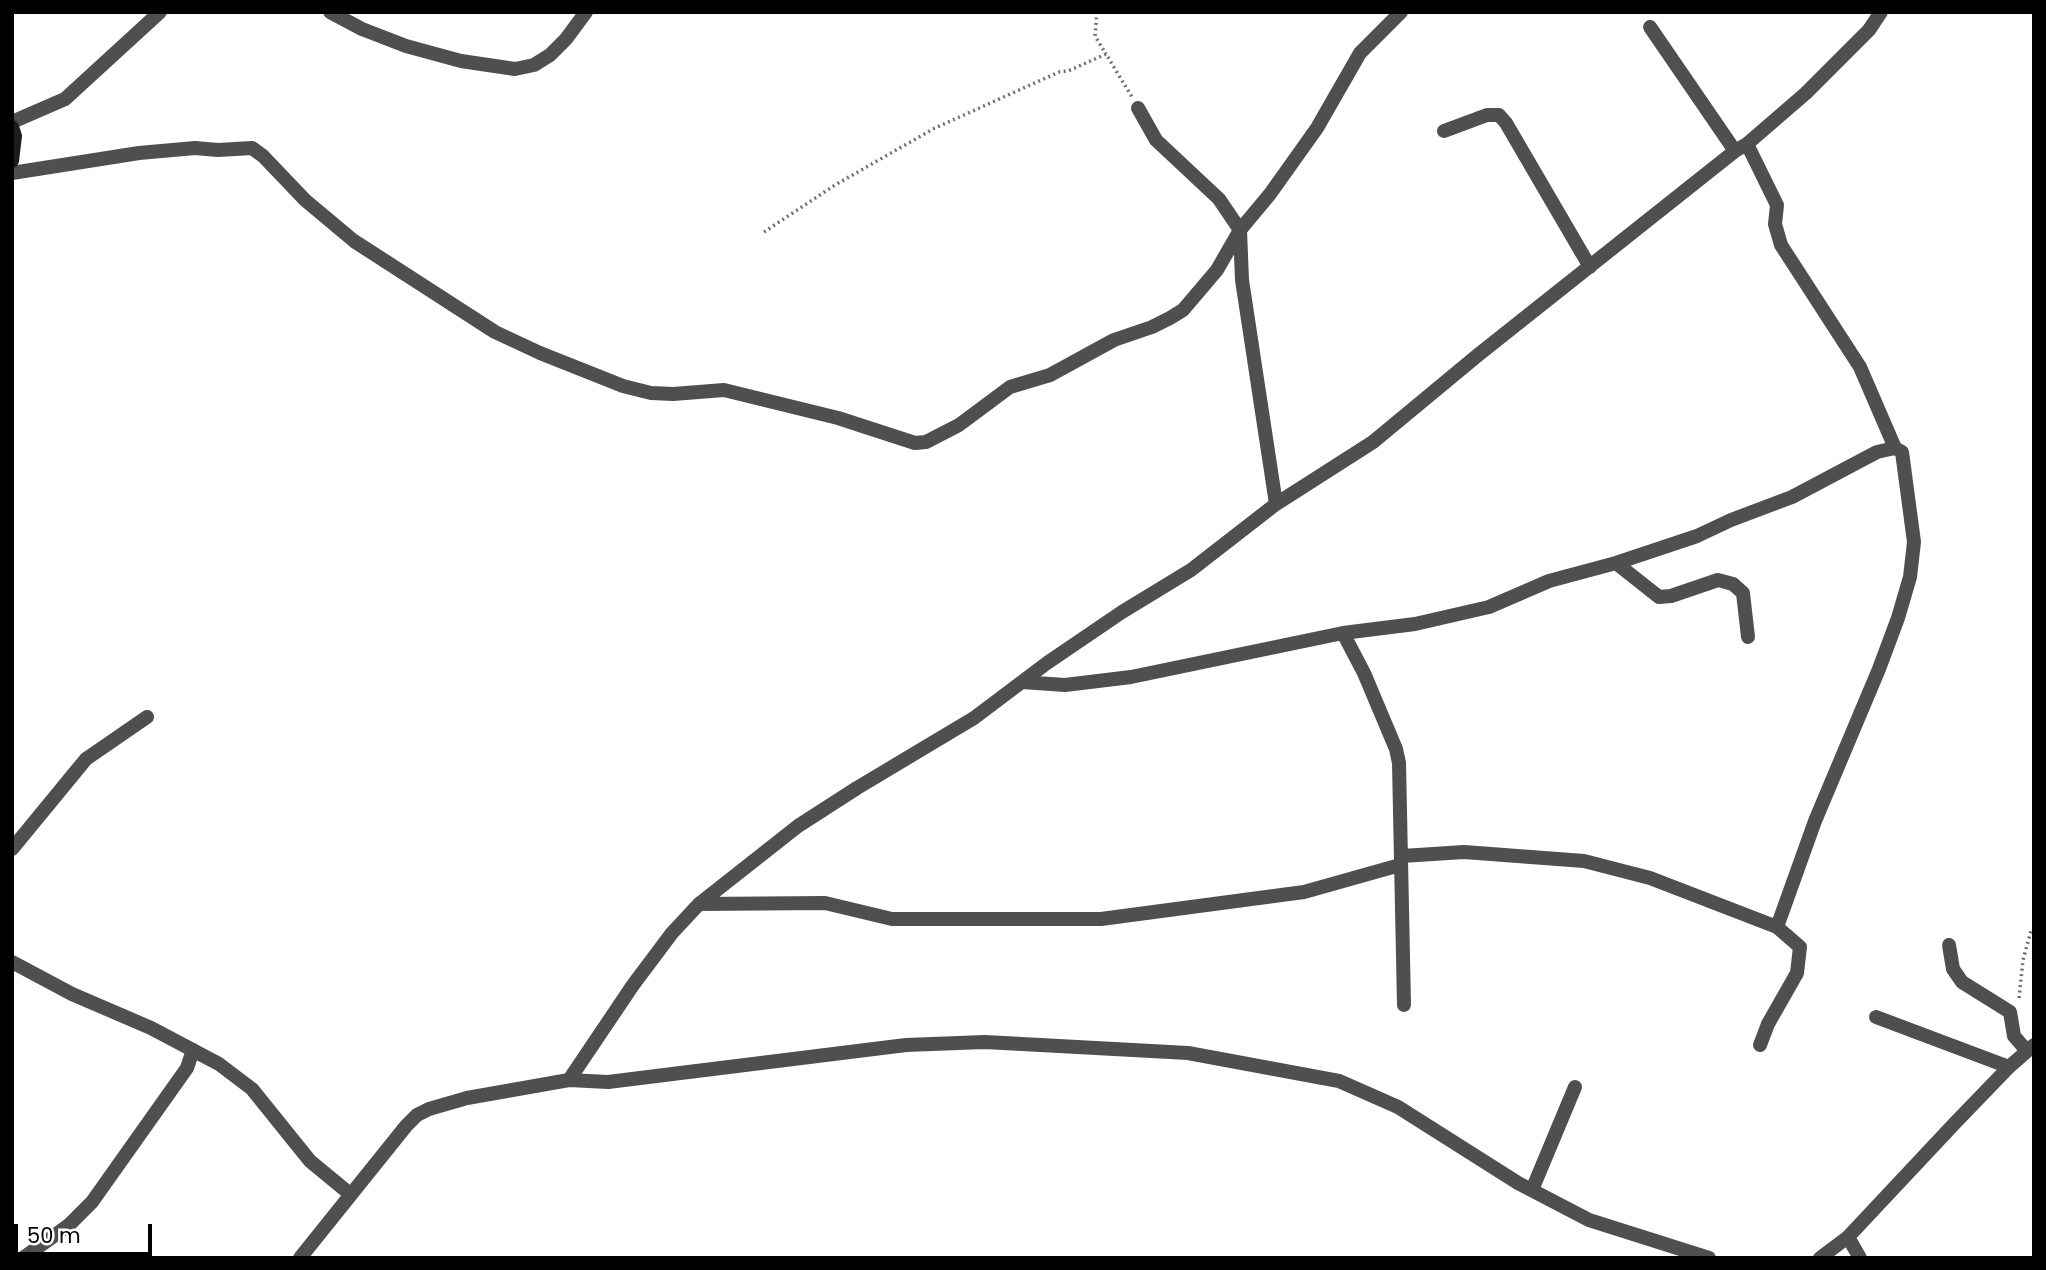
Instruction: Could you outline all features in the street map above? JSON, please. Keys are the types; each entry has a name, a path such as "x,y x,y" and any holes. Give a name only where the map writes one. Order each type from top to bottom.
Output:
{"main road":[{"path":"12,124 15,136 12,161"}],"street":[{"path":"12,124 65,99 160,12"},
{"path":"330,12 362,29 406,46 461,61 515,69 534,65 550,55 586,12"},
{"path":"12,173 139,153 195,148 252,148 305,200 354,241 495,332 540,353 623,386 651,393 724,390 838,418 915,443 926,442 959,425 1010,387 1050,375 1114,340 1152,327 1183,310 1217,270 1240,230 1270,194 1317,128 1360,53 1401,12"},
{"path":"569,1080 633,985 672,933 699,904 798,826 974,718 1047,663 1122,612 1191,570 1276,504 1373,442 1806,93 1869,30 1881,12"},
{"path":"1650,27 1741,147 1777,205 1775,224 1781,245 1860,367 1895,448 1902,452 1914,542 1910,577 1880,669 1815,821 1777,927"},
{"path":"1138,108 1156,140 1219,199 1240,230 1242,280 1276,504"},
{"path":"1444,131 1487,115 1499,115 1590,267"},
{"path":"1022,682 1065,685 1130,677 1343,632 1415,624 1489,607 1549,581 1616,563 1697,536 1792,497 1877,452 1895,448"},
{"path":"1616,563 1659,597 1671,596 1718,580 1733,584 1744,593 1748,637"},
{"path":"1343,632 1364,673 1396,749 1399,763 1404,1005"},
{"path":"12,849 86,759 147,717"},
{"path":"699,904 825,903 892,919 1101,919 1304,892 1401,861 1464,852 1584,862 1650,878 1777,927 1800,947 1797,973 1768,1024 1760,1045"},
{"path":"1820,1258 1848,1237 2030,1048 2014,1036 2010,1012 1962,982 1953,969 1949,946"},
{"path":"12,962 72,994 151,1028 219,1064 252,1089 287,1129 310,1161 350,1194"},
{"path":"1876,1017 2009,1067"},
{"path":"300,1258 417,1115 429,1109 467,1098 569,1080 608,1082 906,1045 985,1042 1188,1053 1339,1081 1398,1107 1532,1190 1589,1220 1709,1258"},
{"path":"23,1258 69,1225 92,1202 187,1068 193,1049"},
{"path":"1532,1190 1574,1087"},
{"path":"1848,1237 1860,1258"}],"path":[{"path":"1097,12 1095,36 1125,82 1138,108"},
{"path":"764,232 835,185 933,129 1106,54"},
{"path":"2010,1012 2019,997 2023,960 2031,931"}]}
